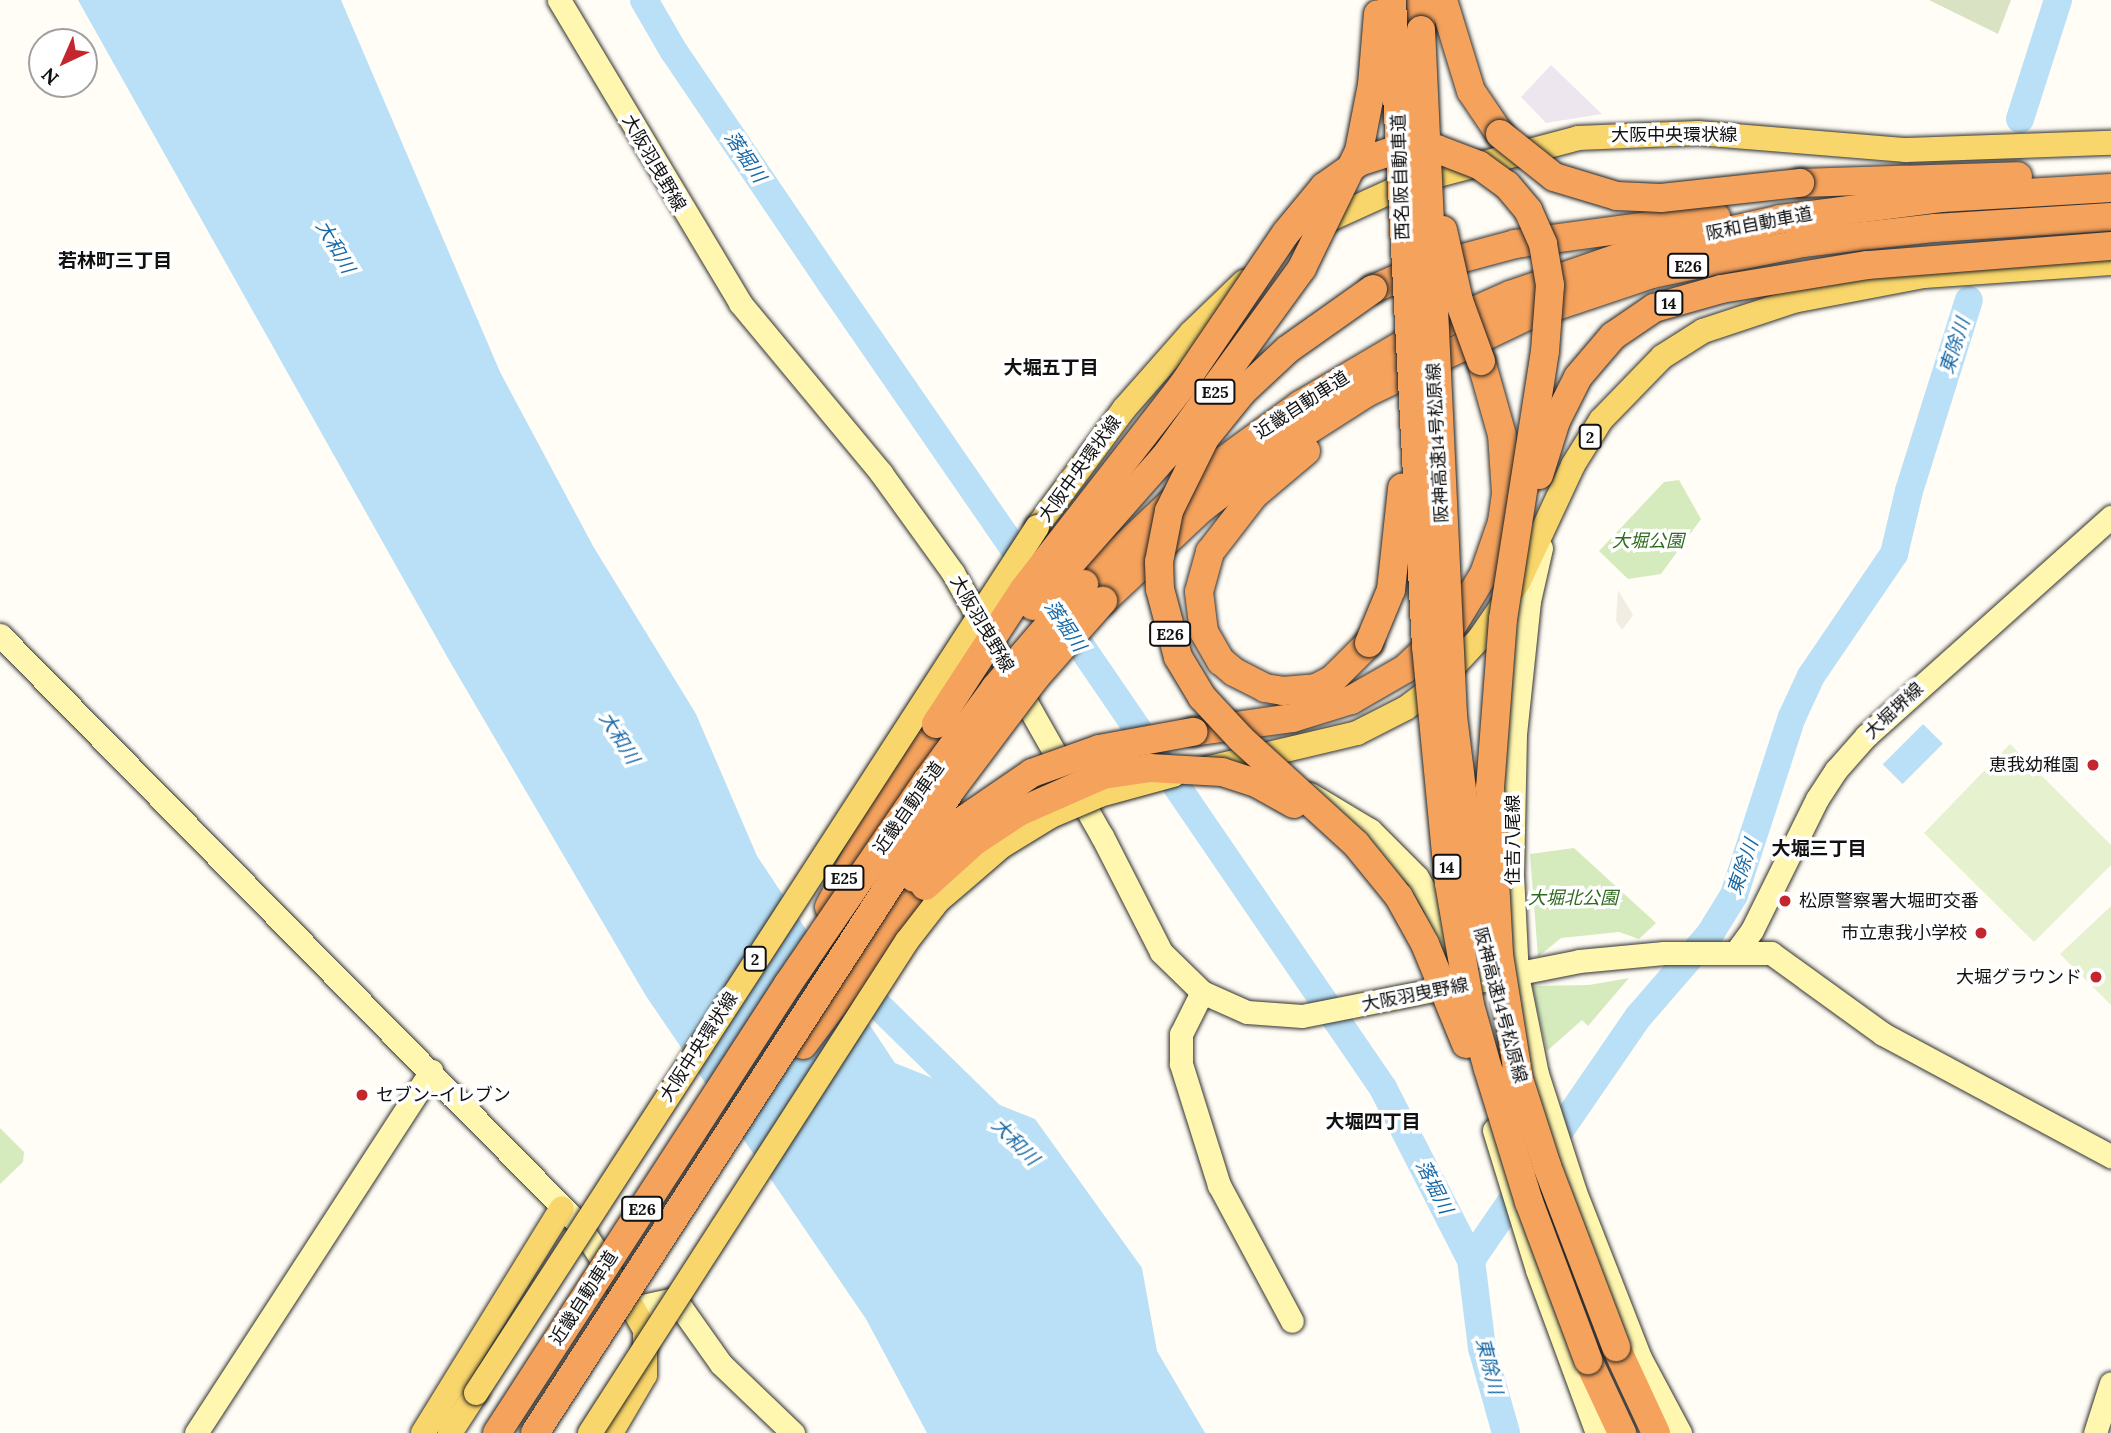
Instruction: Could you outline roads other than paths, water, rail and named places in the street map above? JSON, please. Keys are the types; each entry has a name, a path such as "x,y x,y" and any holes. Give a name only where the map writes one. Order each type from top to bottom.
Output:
{"highway":[{"name":"E25","path":"788,984 872,825 936,724 1167,454 1302,268 1359,150 1372,85 1379,0"},
{"name":"西名阪自動車道","path":"1392,0 1402,209 1428,349"},
{"name":"西名阪自動車道","path":"1420,0 1428,349"},
{"path":"1443,0 1462,68 1489,122 1534,164 1594,192 1661,198 1873,177 2111,178"},
{"name":"E26","path":"601,1332 659,1260 928,858 974,810 1053,764 1124,743 1293,718 1351,700 1405,669 1454,623 1484,574 1502,522 1506,493 1502,435 1446,248 1423,85"},
{"name":"14","path":"936,724 1024,589 1182,386 1296,219 1340,174 1376,155 1410,148 1450,152 1507,185 1536,227 1549,274 1549,325 1507,592 1496,692 1491,864 1499,955 1532,1091"},
{"name":"阪和自動車道","path":"1428,349 1510,295 1632,253 1855,206 2111,188"},
{"name":"E26","path":"1530,1202 1425,944 1399,897 1372,862 1241,739 1196,688 1170,635 1159,562 1169,511 1182,478 1217,421 1287,350 1373,289 1440,263 1515,244 1656,223 1855,206"},
{"path":"1402,209 1398,250 1404,436 1401,499 1391,590 1369,643 1345,670 1316,688 1283,691 1248,681 1221,661 1204,632 1199,592 1205,564 1236,515 1276,476 1333,429 1428,349"},
{"name":"阪和自動車道","path":"1428,349 1652,274 1803,243 1935,228 2111,217"},
{"name":"14","path":"1496,692 1533,496 1556,421 1586,366 1633,320 1679,299 1794,275 1921,259 2111,246"},
{"name":"近畿自動車道","path":"495,1433 788,984 961,734 1031,643 1093,593 1225,457 1322,390 1428,349"},
{"name":"阪神高速14号松原線","path":"1428,349 1459,791 1479,930 1532,1091 1579,1255 1656,1433"},
{"name":"阪神高速14号松原線","path":"1428,349 1433,734 1447,870 1470,1005 1530,1202 1588,1360 1622,1433"},
{"name":"近畿自動車道","path":"535,1433 944,800 1093,593"},
{"name":"E26","path":"803,1045 940,870 1018,813 1082,782 1150,768 1198,769 1243,778 1291,802 1372,862"}],"main road":[{"name":"大阪羽曳野線","path":"559,0 740,303 881,473 953,573 1102,836 1161,953 1202,992 1247,1012 1302,1016 1517,975"},
{"name":"大阪中央環状線","path":"450,1433 1037,527 1124,409 1228,296 1308,230 1412,182 1534,147 1638,132 1744,135 1906,150 2111,143"},
{"name":"2","path":"590,1433 907,941 938,901 1002,846 1051,816 1100,795 1177,774 1331,742 1406,708 1460,662 1493,620 1534,553 1550,514 1601,420 1662,357 1703,331 1793,301 1924,276 2111,263"},
{"name":"住吉八尾線","path":"1550,514 1529,601 1515,734 1512,862 1517,975 1532,1091 1640,1358 1680,1433"},
{"name":"大堀堺線","path":"1730,952 1752,930 1817,799 1836,770 1866,736 2111,517"},
{"path":"0,635 578,1223 645,1331 645,1375 611,1433"},
{"path":"1177,774 1281,783 1343,811 1370,830 1417,877 1434,906 1458,987 1502,1162 1532,1255 1597,1433"},
{"path":"1517,975 1579,961 1664,953 1730,952 1778,956 1883,1034 2111,1156"},
{"path":"1202,992 1181,1034 1181,1063 1219,1185 1292,1321"},
{"path":"196,1433 431,1071"},
{"path":"423,1433 562,1208"},
{"path":"633,1308 670,1300 682,1309 721,1364 793,1433"},
{"path":"2095,1433 2111,1383"}],"water":[{"path":"78,0 341,0 500,372 593,546 696,714 757,856 895,1063 1035,1119 1142,1268 1157,1351 1205,1433 927,1433 866,1319 646,996 449,660 98,36 98,28 94,28"},
{"path":"1923,724 1943,744 1902,784 1883,764"}],"waterway":[{"name":"落堀川","path":"644,0 673,50 1032,575"},
{"name":"東除川","path":"2020,119 2058,0"},
{"name":"東除川","path":"1471,1260 1639,1016 1710,934 1734,895 1792,717 1811,676 1894,554 1909,491 1969,300"},
{"name":"落堀川","path":"1061,617 1383,1088 1471,1260 1482,1348 1506,1433"},
{"name":"大和川","path":"852,980 993,1118"}],"place":[{"name":"恵我幼稚園","path":"2093,765"},
{"name":"松原警察署大堀町交番","path":"1785,901"},
{"name":"市立恵我小学校","path":"1981,933"},
{"name":"大堀グラウンド","path":"2096,977"},
{"name":"セブン-イレブン","path":"362,1095"}],"district":[{"name":"若林町三丁目","path":"115,261"},
{"name":"大堀五丁目","path":"1051,368"},
{"name":"大堀三丁目","path":"1819,849"},
{"name":"大堀四丁目","path":"1373,1122"}],"park label":[{"name":"大堀公園","path":"1648,541"},
{"name":"大堀北公園","path":"1573,898"}]}
